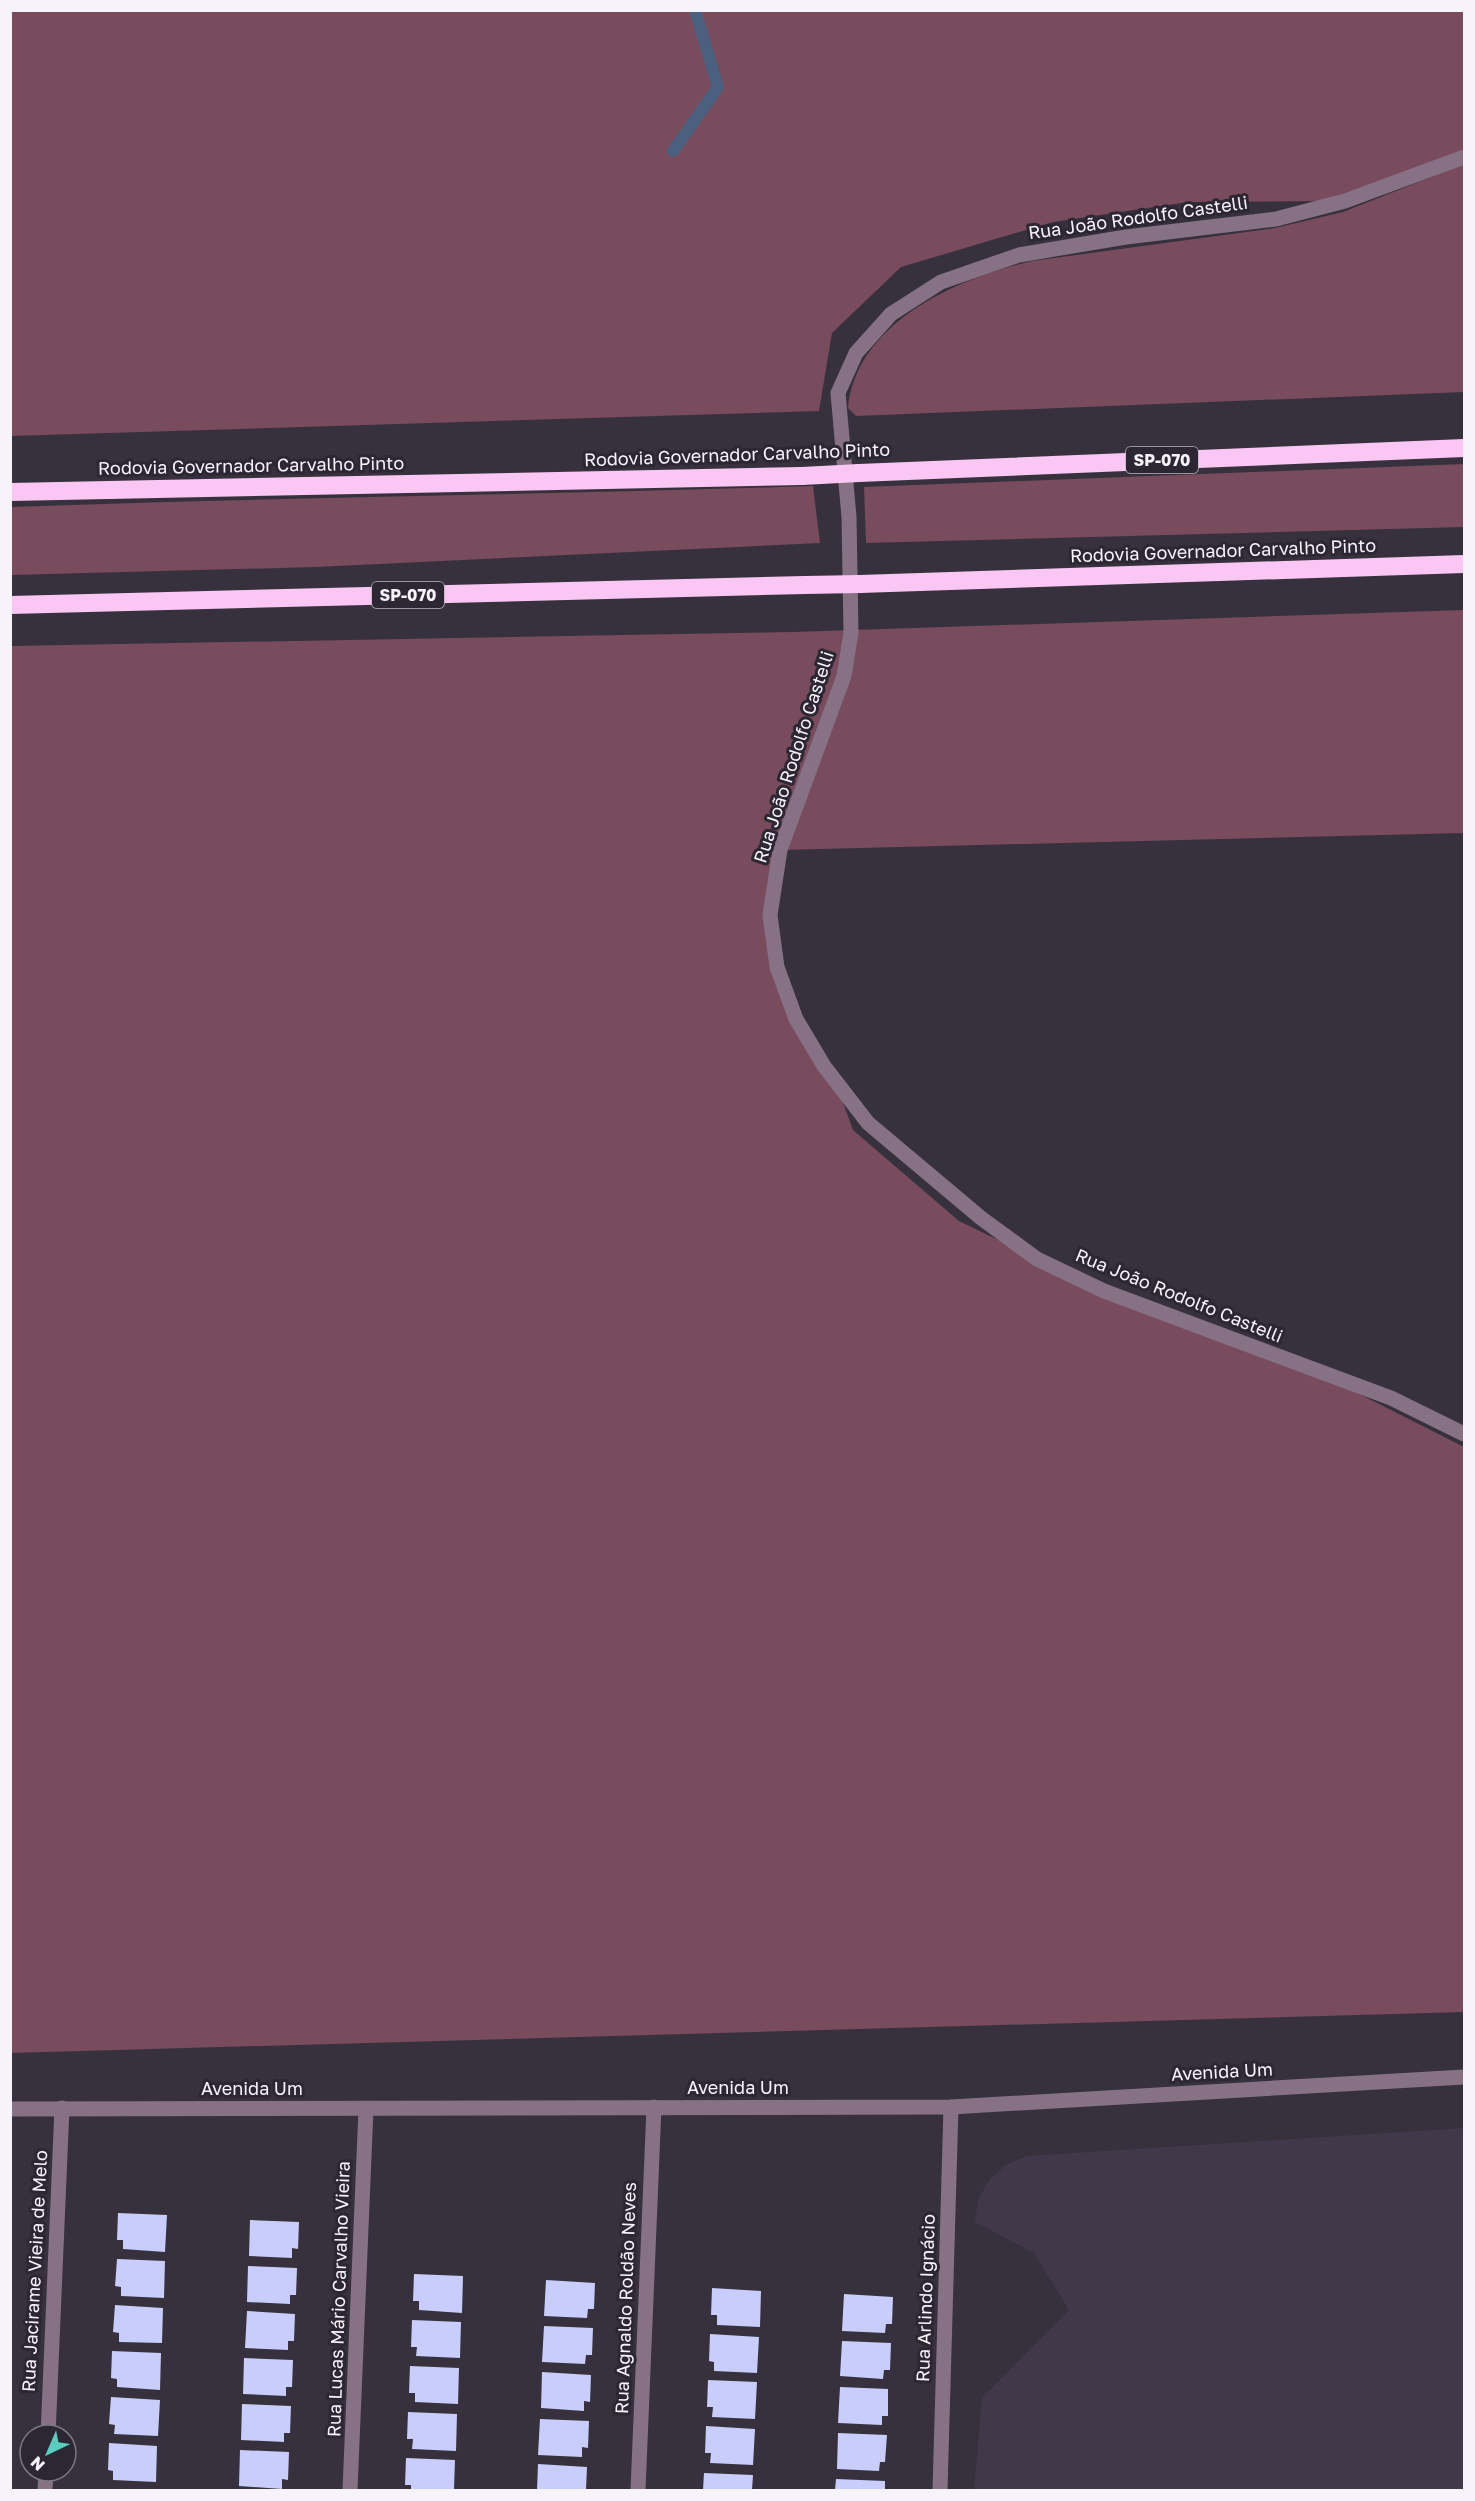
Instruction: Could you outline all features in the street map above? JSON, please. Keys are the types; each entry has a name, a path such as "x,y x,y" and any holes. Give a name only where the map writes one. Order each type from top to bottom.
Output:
{"highway":[{"name":"Rodovia Governador Carvalho Pinto","path":"10,492 802,476 1464,448"},
{"name":"Rodovia Governador Carvalho Pinto","path":"10,605 860,584 1464,564"}],"street":[{"name":"Rua João Rodolfo Castelli","path":"1464,157 1345,201 1276,219 1126,237 1020,255 941,282 891,314 856,353 838,393 849,517 851,633 844,676 780,850 770,915 777,967 796,1019 824,1066 868,1123 981,1218 1037,1259 1104,1291 1391,1398 1464,1434"},
{"name":"Avenida Um","path":"10,2109 951,2107 1464,2077"},
{"name":"Rua Agnaldo Roldão Neves","path":"638,2490 654,2107"},
{"name":"Rua Arlindo Ignácio","path":"940,2490 951,2107"},
{"name":"Rua Jacirame Vieira de Melo","path":"49,2423 62,2108"},
{"name":"Rua Lucas Mário Carvalho Vieira","path":"350,2490 366,2109"}],"shaded area":[{"path":"10,11 1464,11 1464,157 1345,201 1188,202 1053,222 901,267 832,333 819,411 11,436"},
{"path":"1464,164 1464,392 856,416 848,408 855,377 870,351 891,328 916,308 974,279 1032,261 1275,228 1343,212"},
{"path":"1464,464 1464,527 866,543 864,487"},
{"path":"813,486 820,543 316,567 11,575 11,507"},
{"path":"1464,610 1464,833 781,850 770,915 777,967 836,1083 853,1130 959,1221 1104,1291 1310,1369 1464,1447 1464,2012 11,2053 10,646 793,632"},
{"path":"1464,2128 1464,2490 974,2490 982,2398 1069,2310 1034,2253 975,2222 978,2200 989,2180 1006,2165 1027,2156"}],"building":[{"path":"118,2213 167,2215 165,2252 123,2249 123,2240 117,2240"},
{"path":"250,2220 299,2222 298,2249 292,2248 292,2258 249,2256"},
{"path":"117,2259 165,2261 164,2298 121,2296 121,2287 115,2286"},
{"path":"248,2266 297,2268 296,2295 290,2295 290,2304 247,2302"},
{"path":"414,2274 463,2276 462,2313 419,2310 419,2301 413,2301"},
{"path":"546,2280 595,2283 594,2309 588,2309 587,2318 544,2316"},
{"path":"712,2288 761,2291 760,2327 717,2325 717,2315 711,2315"},
{"path":"844,2294 893,2297 892,2324 886,2324 885,2333 842,2331"},
{"path":"115,2305 163,2308 162,2343 119,2342 119,2333 113,2332"},
{"path":"247,2311 295,2314 294,2341 288,2341 288,2350 245,2348"},
{"path":"412,2320 461,2322 460,2358 416,2356 417,2347 411,2347"},
{"path":"544,2326 593,2328 592,2355 586,2355 585,2364 542,2362"},
{"path":"710,2334 759,2337 757,2373 714,2371 714,2362 709,2361"},
{"path":"842,2341 891,2343 890,2370 884,2370 883,2379 840,2376"},
{"path":"112,2351 161,2353 160,2390 117,2387 117,2379 111,2378"},
{"path":"244,2358 293,2360 292,2387 286,2387 286,2396 243,2394"},
{"path":"410,2366 459,2368 458,2404 415,2402 415,2393 409,2393"},
{"path":"542,2372 591,2375 590,2402 584,2401 584,2411 541,2408"},
{"path":"708,2380 757,2382 755,2419 712,2417 713,2407 707,2407"},
{"path":"840,2387 888,2389 888,2416 882,2416 882,2425 838,2423"},
{"path":"111,2397 160,2400 158,2436 114,2434 115,2425 109,2424"},
{"path":"242,2404 291,2406 290,2433 284,2433 284,2442 241,2440"},
{"path":"408,2412 457,2414 456,2451 412,2449 413,2439 407,2439"},
{"path":"540,2419 589,2421 588,2448 582,2447 582,2457 538,2455"},
{"path":"706,2426 755,2429 753,2465 710,2463 711,2453 705,2453"},
{"path":"838,2433 887,2435 885,2462 880,2462 879,2471 837,2469"},
{"path":"109,2443 157,2446 156,2482 113,2480 113,2471 108,2470"},
{"path":"240,2450 289,2452 288,2480 282,2479 282,2489 239,2486"},
{"path":"406,2458 455,2460 454,2490 411,2490 411,2485 405,2485"},
{"path":"538,2464 587,2467 586,2490 537,2490"},
{"path":"704,2473 753,2475 752,2490 703,2490"},
{"path":"836,2479 885,2481 885,2490 835,2490"}],"waterway":[{"path":"673,151 718,87 695,10"}]}
